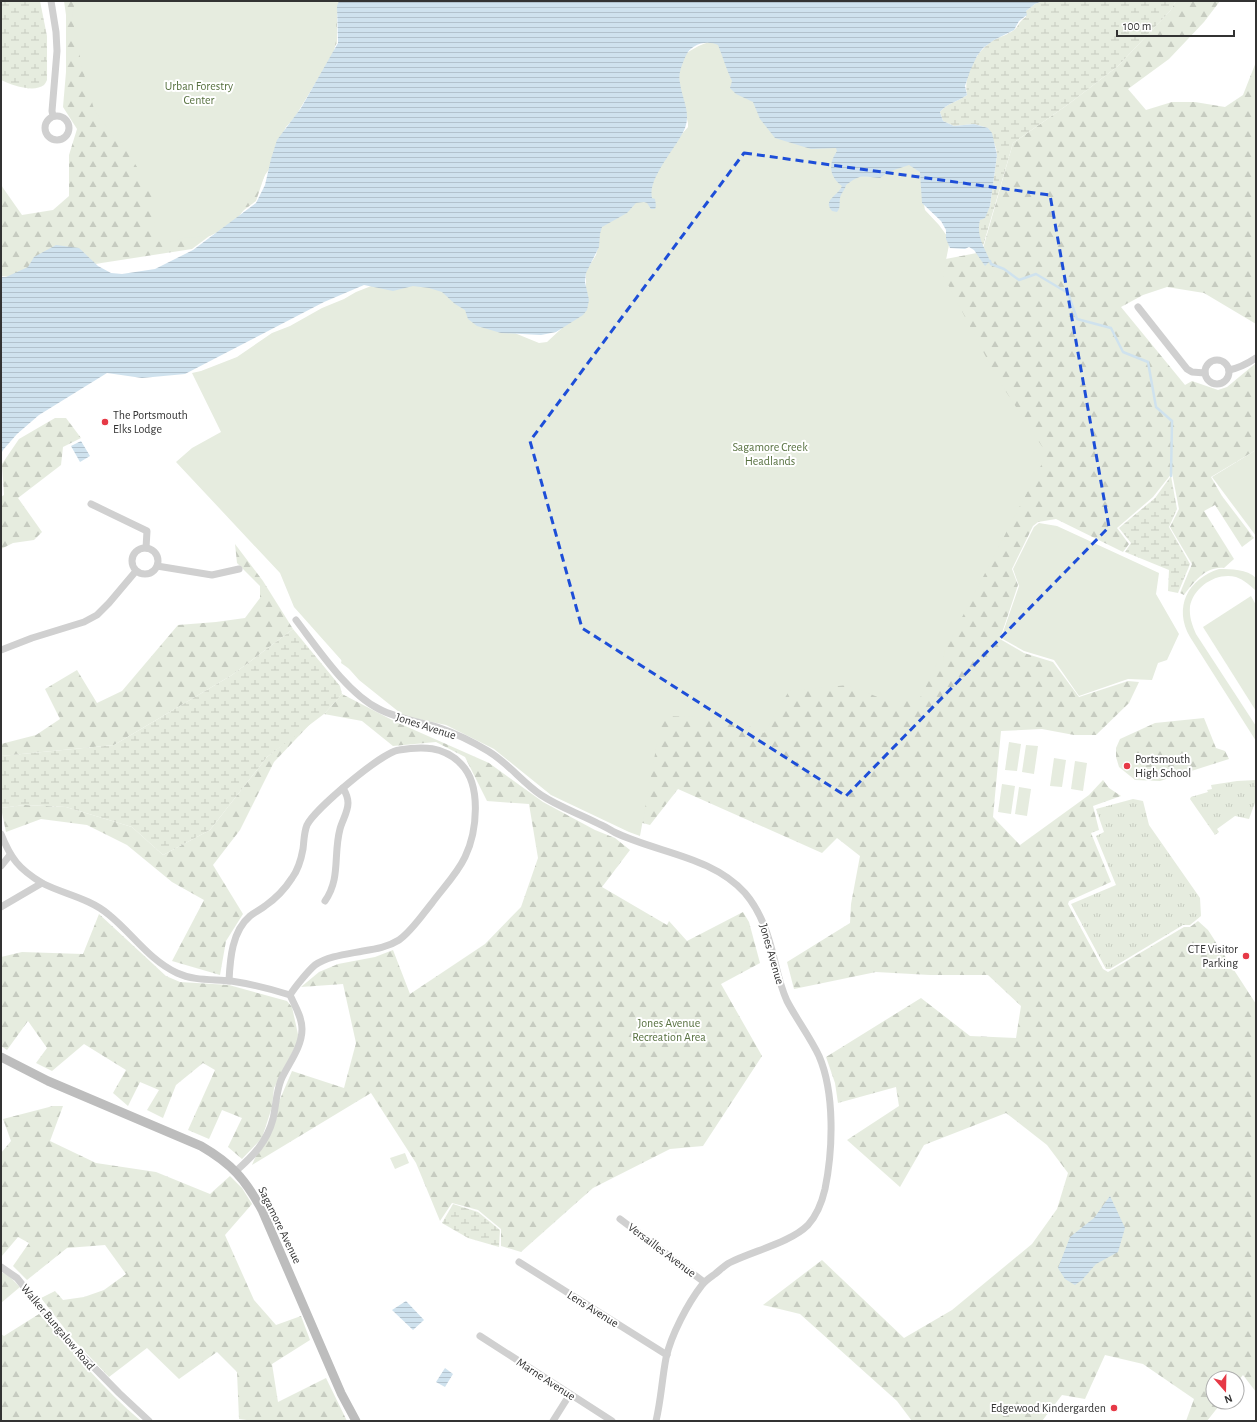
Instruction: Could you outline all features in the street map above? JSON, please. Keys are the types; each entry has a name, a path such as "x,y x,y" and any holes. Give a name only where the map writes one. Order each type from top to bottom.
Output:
{"main road":[{"name":"Sagamore Avenue","path":"1,1057 48,1081 201,1146 217,1155 236,1171 253,1193 262,1210 341,1393 356,1421"}],"street":[{"path":"52,1 57,51 56,78 52,111 53,116"},
{"path":"1138,307 1187,369 1192,372 1205,373"},
{"path":"1230,370 1247,364 1256,358"},
{"path":"1215,360 1224,362 1230,370 1227,380 1218,385 1210,382 1205,373 1208,364 1215,360"},
{"path":"91,504 147,531 146,548"},
{"path":"140,549 151,549 155,553 158,562 157,566 151,573 140,574 133,567 132,557 135,552 140,549"},
{"path":"157,566 212,575 239,569"},
{"path":"1,650 32,638 84,622 97,615 136,571"},
{"name":"Jones Avenue","path":"296,620 348,685 362,699 379,709 400,718 446,730 486,750 498,757 526,784 564,808 629,838 714,869 737,885 746,894 760,915 765,927 782,990 819,1057 827,1082 830,1109 831,1146 826,1187 816,1214 803,1230 787,1239 728,1264 704,1282 678,1323 667,1355 656,1421"},
{"path":"229,981 235,938 250,916 265,906 285,888 299,866 306,826 311,818 343,788 382,757 393,751 412,748 436,749 453,755 467,769 474,788 476,815 471,838 465,856 458,870 427,910 401,938 388,946 349,953 315,965 294,988 290,995"},
{"path":"325,901 333,887 337,842 348,803 343,788"},
{"path":"1,834 10,855 22,870 55,890 87,901 107,913 149,954 177,973 201,980 229,981 267,988 290,995 302,1021 300,1044 280,1081 276,1095 273,1119 265,1139 253,1156 236,1171"},
{"path":"1,866 10,855"},
{"path":"1,908 42,883"},
{"name":"Versailles Avenue","path":"620,1219 704,1282"},
{"name":"Lens Avenue","path":"519,1262 667,1355"},
{"name":"Walker Bungalow Road","path":"1,1267 20,1281 68,1341 118,1393 149,1421"},
{"name":"Marne Avenue","path":"480,1336 612,1421"},
{"path":"553,1421 570,1394"}],"highlighted area":[{"path":"744,153 1050,195 1109,527 846,796 582,628 530,441"}],"green space":[{"path":"1,1 40,1 47,36 47,80 44,85 40,87 22,87 1,80"},
{"name":"Urban Forestry Center","path":"64,1 339,1 337,6 337,43 277,138 256,201 192,249 11,277 1,276 1,185 22,215 53,210 69,196 69,155 77,129 63,107 66,72 66,15"},
{"name":"Urban Forestry Center","path":"75,1 340,1 336,21 337,34 334,52 295,117 286,127 275,161 233,224 210,236 184,238 169,242 153,241 155,232 153,198 139,170 124,147 101,120 94,109 82,67 72,16"},
{"path":"1043,1 1176,1 1170,11 1118,66 1070,103 1013,143 983,246 979,238 978,227 980,220 990,206 997,155 996,148 988,128 974,124 954,126 943,121 940,112 967,95 966,87 969,71 982,50 994,40 1014,30 1026,17 1026,11 1035,4"},
{"path":"1176,1 1220,1 1204,22 1169,59 1128,89 1146,110 1172,102 1195,102 1225,107 1243,95 1256,62 1256,324 1204,293 1167,287 1143,295 1121,307 1185,385 1192,381 1218,390 1227,387 1256,363 1256,450 1211,477 1222,496 1254,538 1242,547 1215,505 1204,511 1234,559 1224,568 1218,568 1206,572 1184,595 1180,593 1192,564 1170,527 1179,509 1172,473 1153,497 1117,528 1129,544 1123,552 1056,519 1038,522 1033,526 1012,569 1018,585 1000,639 1024,653 1053,662 1079,697 1128,681 1139,682 1129,703 1096,735 1074,735 1042,729 1001,731 993,817 1020,845 1089,795 1103,780 1109,788 1121,796 1093,806 1099,830 1091,833 1111,882 1069,901 1068,904 1103,969 1108,972 1184,927 1190,927 1198,921 1208,930 1256,1004 1256,1392 1245,1378 1245,1370 1205,1370 1205,1410 1216,1410 1207,1421 1186,1421 1194,1399 1143,1364 1105,1355 1085,1399 1062,1395 1042,1421 912,1421 897,1401 800,1314 763,1305 822,1260 904,1338 952,1310 1032,1244 1057,1209 1068,1173 1047,1145 1006,1113 924,1145 900,1187 847,1140 899,1106 896,1087 838,1103 835,1083 826,1057 921,998 970,1036 1016,1038 1021,1006 988,975 930,975 876,972 794,989 787,962 850,923 851,904 860,856 837,838 822,853 678,789 650,825 579,806 456,721 392,699 341,663 351,612 878,272 982,252 1013,143 1070,103 1118,66 1170,11"},
{"name":"Sagamore Creek Headlands","path":"714,41 837,139 848,181 899,161 922,167 923,199 925,210 950,240 943,275 997,378 1047,454 945,650 943,661 937,663 919,700 890,702 848,685 789,691 764,733 731,718 662,716 640,836 551,795 494,749 446,725 404,716 359,680 294,607 280,573 176,462 192,448 221,432 192,373 237,357 272,333 290,326 322,308 344,299 356,292 384,281 416,276 517,334 539,343 547,342 561,329 583,300 586,285 586,271 596,255 599,244 598,230 688,127 678,83 678,61 694,48"},
{"path":"55,418 66,418 81,438 63,447 61,465 18,498 42,532 34,540 13,543 1,549 1,497 4,495 2,464 19,439"},
{"path":"1256,450 1256,536 1212,477"},
{"path":"1171,476 1177,509 1169,527 1190,564 1178,593 1168,591 1169,570 1125,552 1131,543 1119,528 1155,498"},
{"path":"1039,523 1057,526 1159,573 1156,594 1179,634 1167,660 1158,663 1152,680 1128,679 1079,696 1054,660 1024,651 1001,638 1019,586 1013,569 1034,527"},
{"path":"235,544 263,581 293,629 232,675 114,745 1,756 1,744 36,735 60,719 45,689 77,670 97,703 122,691 178,625 245,618 260,598 260,586 237,563"},
{"path":"1219,569 1239,570 1252,575 1256,578 1256,591 1247,583 1236,577 1221,577 1207,582 1192,599 1190,606 1191,620 1196,634 1256,726 1256,741 1190,637 1185,626 1183,615 1186,596 1199,580"},
{"path":"1251,596 1256,605 1256,711 1203,627"},
{"path":"293,629 340,686 342,694 324,714 267,757 210,830 163,855 132,827 66,807 25,805 1,808 1,756 114,745 232,675"},
{"name":"Jones Avenue Recreation Area","path":"342,694 394,721 489,763 543,802 595,830 615,838 630,850 602,887 667,925 669,921 687,941 743,912 749,922 760,963 721,984 762,1056 703,1146 670,1149 593,1188 521,1252 501,1246 501,1229 478,1210 452,1203 440,1221 416,1163 371,1093 252,1165 292,1071 344,1088 356,1043 343,984 301,987 319,972 338,964 375,957 393,950 410,994 485,944 521,907 538,858 529,804 487,801 465,757 436,742 393,746 362,721 324,714"},
{"path":"1204,718 1216,748 1225,751 1229,759 1160,781 1135,780 1119,767 1116,757 1116,748 1120,739 1155,723"},
{"path":"314,720 274,762 240,830 213,865 243,914 226,941 220,975 172,961 204,900 172,882 127,845 87,825 41,819 6,832 1,808 25,805 66,807 132,827 163,855 210,830 267,757"},
{"path":"1009,742 1021,744 1017,771 1005,770"},
{"path":"1026,745 1038,746 1034,774 1022,772"},
{"path":"1054,758 1066,760 1062,787 1050,786"},
{"path":"1075,761 1087,763 1083,791 1071,789"},
{"path":"1256,780 1256,800 1249,819 1235,816 1217,829 1219,832 1215,835 1190,799 1191,797 1208,792 1207,790 1212,789 1211,785"},
{"path":"1002,784 1015,786 1011,814 998,812"},
{"path":"1019,787 1031,789 1027,816 1015,814"},
{"path":"1133,799 1143,801 1149,825 1200,898 1201,916 1190,925 1183,925 1110,969 1106,969 1071,904 1116,885 1096,836 1104,832 1096,809"},
{"path":"99,914 166,976 180,982 229,985 287,1001 292,1007 299,1039 274,1088 272,1107 262,1138 242,1159 228,1147 242,1118 222,1110 209,1139 188,1130 215,1070 203,1063 176,1085 163,1118 147,1110 159,1090 140,1082 128,1106 113,1093 126,1070 84,1044 52,1071 36,1063 47,1048 28,1021 7,1050 1,1046 1,957 22,952 83,954"},
{"path":"53,1106 63,1106 50,1141 96,1163 156,1172 210,1194 230,1176 242,1188 252,1204 225,1235 254,1300 276,1325 301,1316 310,1340 272,1364 278,1402 326,1378 347,1421 254,1421 239,1419 237,1372 217,1352 179,1379 147,1348 109,1377 72,1338 41,1298 55,1291 63,1300 84,1297 104,1290 126,1274 105,1245 67,1248 27,1280 13,1266 29,1243 18,1237 1,1257 1,1153 11,1141 3,1119"},
{"path":"405,1153 409,1163 395,1169 390,1158"},
{"path":"453,1204 478,1212 500,1230 499,1247 468,1238 442,1223"},
{"path":"1,1272 8,1275 20,1287 1,1303"},
{"path":"39,1314 101,1383 141,1421 1,1421 1,1334 4,1336"}],"water":[{"path":"339,1 1043,1 1035,4 1026,11 1027,15 1019,21 1014,30 994,40 983,48 977,56 970,71 965,86 967,95 940,112 943,121 954,126 974,124 988,128 992,133 997,155 990,206 985,218 980,220 979,226 981,241 990,261 985,266 974,250 969,247 965,249 950,248 946,239 946,230 941,221 922,203 920,172 909,165 888,172 880,178 859,177 851,181 846,185 841,195 837,212 832,211 829,207 830,201 842,186 834,178 831,170 832,161 837,151 836,148 811,149 775,138 760,119 753,102 736,94 730,88 732,81 718,45 704,43 689,50 681,68 679,80 687,111 687,122 654,181 652,198 655,199 655,209 651,209 647,203 644,202 636,203 627,213 602,227 599,247 586,273 585,282 589,300 587,310 583,315 556,332 541,335 501,333 477,326 468,319 465,310 455,304 442,292 429,288 413,286 393,291 364,285 324,302 185,374 142,378 107,373 39,415 17,434 1,454 1,277 6,277 28,267 34,257 56,245 79,248 98,266 111,273 122,274 155,269 193,250 256,203 265,185 277,140 301,108 338,43 337,6"},
{"path":"81,441 90,456 80,462 71,446"},
{"path":"1110,1196 1125,1228 1118,1252 1096,1264 1082,1280 1075,1285 1065,1279 1058,1268 1070,1237 1094,1218"},
{"path":"406,1301 424,1320 413,1330 392,1310"},
{"path":"445,1368 453,1374 445,1387 436,1382"}],"waterway":[{"path":"990,261 991,264 1004,269 1019,280 1036,274 1068,293 1077,319 1111,328 1123,352 1148,362 1156,407 1172,421 1171,476"}],"place":[{"name":"The Portsmouth Elks Lodge","path":"105,422"},
{"name":"Portsmouth High School","path":"1127,766"},
{"name":"CTE Visitor Parking","path":"1246,956"},
{"name":"Edgewood Kindergarden","path":"1114,1408"}]}
